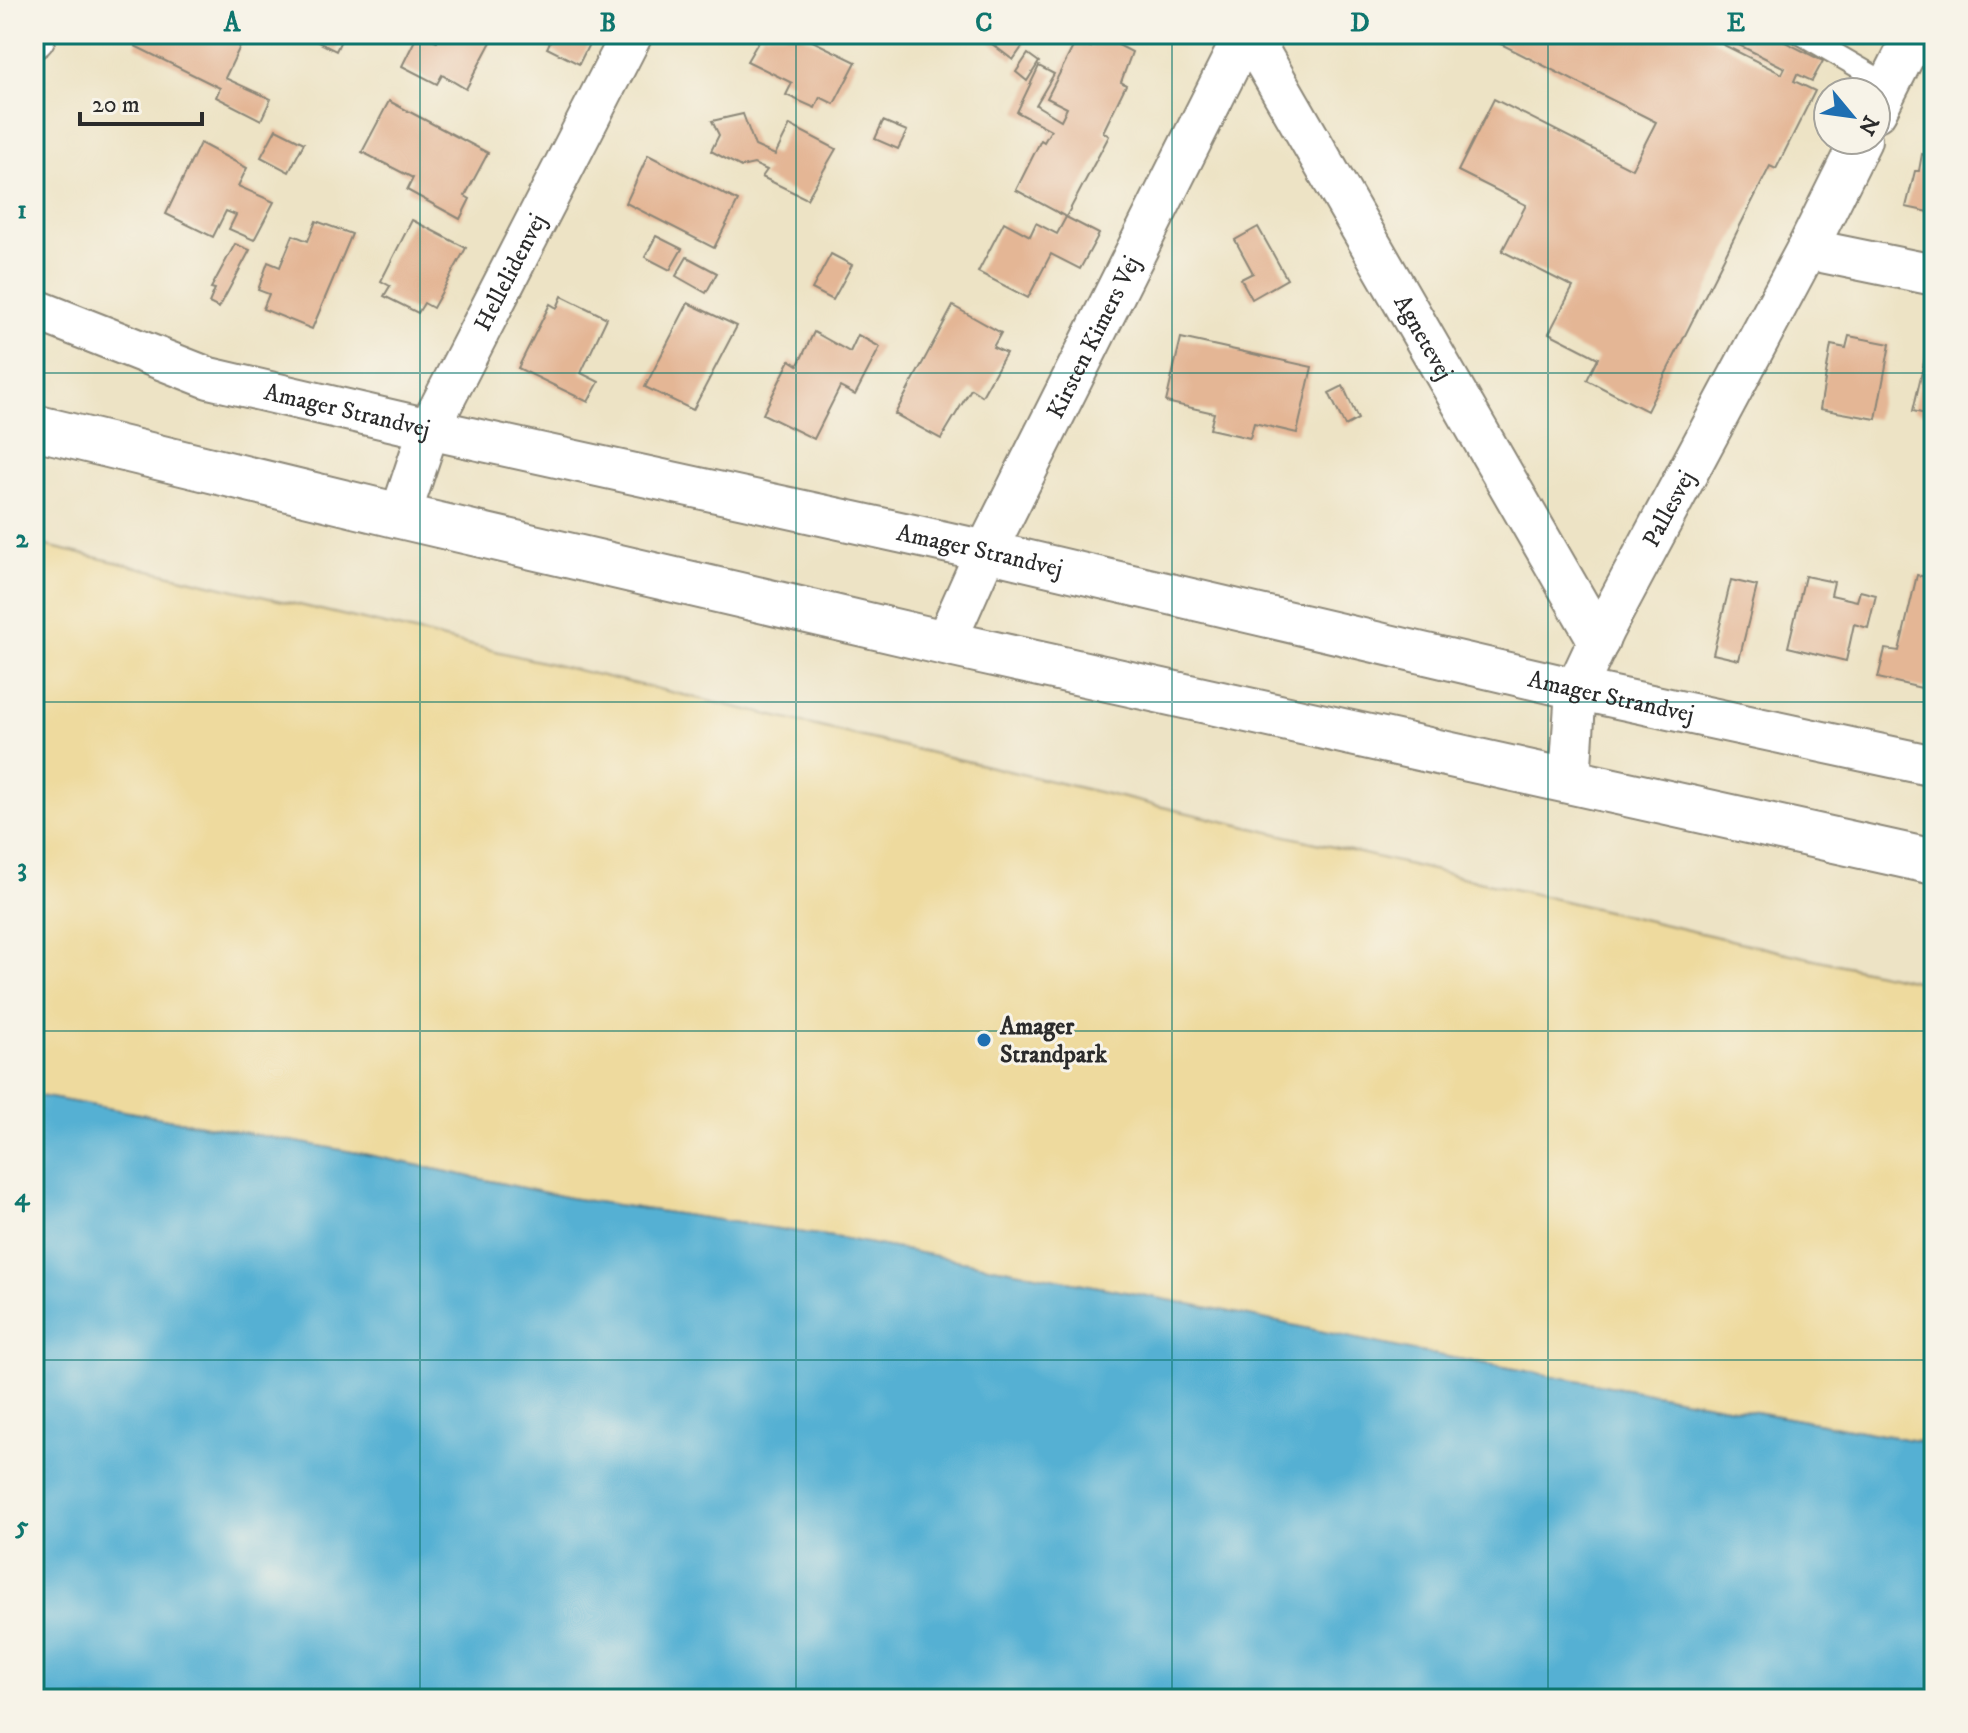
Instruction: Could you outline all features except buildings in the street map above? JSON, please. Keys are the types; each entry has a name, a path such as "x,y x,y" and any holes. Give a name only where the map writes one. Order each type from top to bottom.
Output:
{"street":[{"name":"Hellelidenvej","path":"400,516 429,429 632,34"},
{"name":"Kirsten Kimers Vej","path":"945,643 986,551 1247,34"},
{"name":"Agnetevej","path":"1247,34 1599,641"},
{"path":"1892,79 1915,34"},
{"name":"Pallesvej","path":"1570,780 1576,689 1853,156"},
{"path":"1807,249 1934,275"},
{"name":"Amager Strandvej","path":"34,309 209,378 986,551 1576,689 1934,766"},
{"path":"34,427 945,643 1934,862"}],"lane":[{"path":"1801,34 1854,76"}],"sand":[{"name":"Amager Strandpark","path":"34,543 1934,985 1934,1444 1409,1350 1221,1310 846,1239 570,1198 364,1154 34,1095"}],"water":[{"path":"34,1095 364,1154 570,1198 846,1239 1221,1310 1409,1350 1934,1444 1934,1699 34,1699"}],"place":[{"name":"Amager Strandpark","path":"984,1040"}]}
